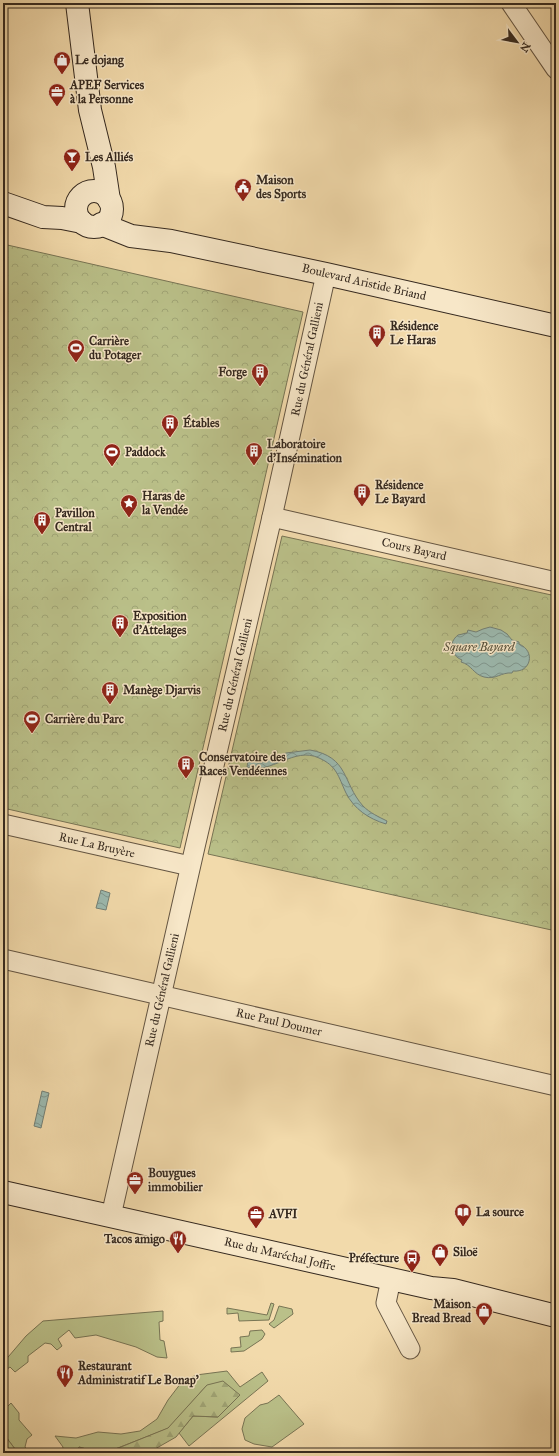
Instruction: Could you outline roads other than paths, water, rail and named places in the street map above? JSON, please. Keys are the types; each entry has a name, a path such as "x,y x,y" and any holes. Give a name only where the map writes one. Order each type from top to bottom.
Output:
{"main road":[{"path":"77,3 90,110 104,167 101,215 77,214 76,209 82,196 90,167 90,110"},
{"name":"Boulevard Aristide Briand","path":"3,203 44,208 61,206 96,191 101,193 101,215"},
{"name":"Boulevard Aristide Briand","path":"3,203 43,217 62,218 101,215 131,236 171,241 556,326"},
{"name":"Rue du Maréchal Joffre","path":"3,1192 431,1288 453,1290 556,1316"}],"street":[{"path":"511,3 556,69"},
{"name":"Rue du Général Gallieni","path":"111,1216 162,996 190,866 272,517 326,274"},
{"name":"Cours Bayard","path":"272,517 556,582"},
{"name":"Rue La Bruyère","path":"3,824 190,866"},
{"name":"Rue Paul Doumer","path":"3,959 556,1086"},
{"path":"391,1279 386,1303 410,1349"}],"water":[{"path":"490,627 501,630 512,640 519,642 519,644 528,651 529,661 524,669 488,678 477,674 468,665 461,662 462,660 455,655 452,645 458,635 467,633 468,630 476,632"},
{"path":"310,750 323,753 332,758 338,764 356,797 363,806 387,821 386,824 368,816 358,809 349,799 339,777 330,764 319,758 310,755 301,755 265,767 247,767 248,761 262,762 286,753"},
{"path":"101,890 110,893 106,910 96,908"},
{"path":"42,1091 49,1093 41,1128 34,1126"}],"place":[{"name":"Le dojang","path":"62,75"},
{"name":"APEF Services à la Personne","path":"57,107"},
{"name":"Les Alliés","path":"72,172"},
{"name":"Maison des Sports","path":"243,202"},
{"name":"Résidence Le Haras","path":"377,348"},
{"name":"Carrière du Potager","path":"76,363"},
{"name":"Forge","path":"260,387"},
{"name":"Étables","path":"170,438"},
{"name":"Laboratoire d'Insémination","path":"254,466"},
{"name":"Paddock","path":"112,467"},
{"name":"Résidence Le Bayard","path":"362,507"},
{"name":"Haras de la Vendée","path":"129,518"},
{"name":"Pavillon Central","path":"42,535"},
{"name":"Exposition d'Attelages","path":"120,638"},
{"name":"Manège Djarvis","path":"110,705"},
{"name":"Carrière du Parc","path":"32,734"},
{"name":"Conservatoire des Races Vendéennes","path":"186,779"},
{"name":"Bouygues immobilier","path":"135,1195"},
{"name":"La source","path":"463,1227"},
{"name":"AVFI","path":"256,1229"},
{"name":"Tacos amigo","path":"178,1254"},
{"name":"Siloë","path":"440,1267"},
{"name":"Préfecture","path":"412,1273"},
{"name":"Maison Bread Bread","path":"484,1326"},
{"name":"Restaurant Administratif Le Bonap'","path":"65,1388"}],"park label":[{"name":"Square Bayard","path":"479,647"}]}
